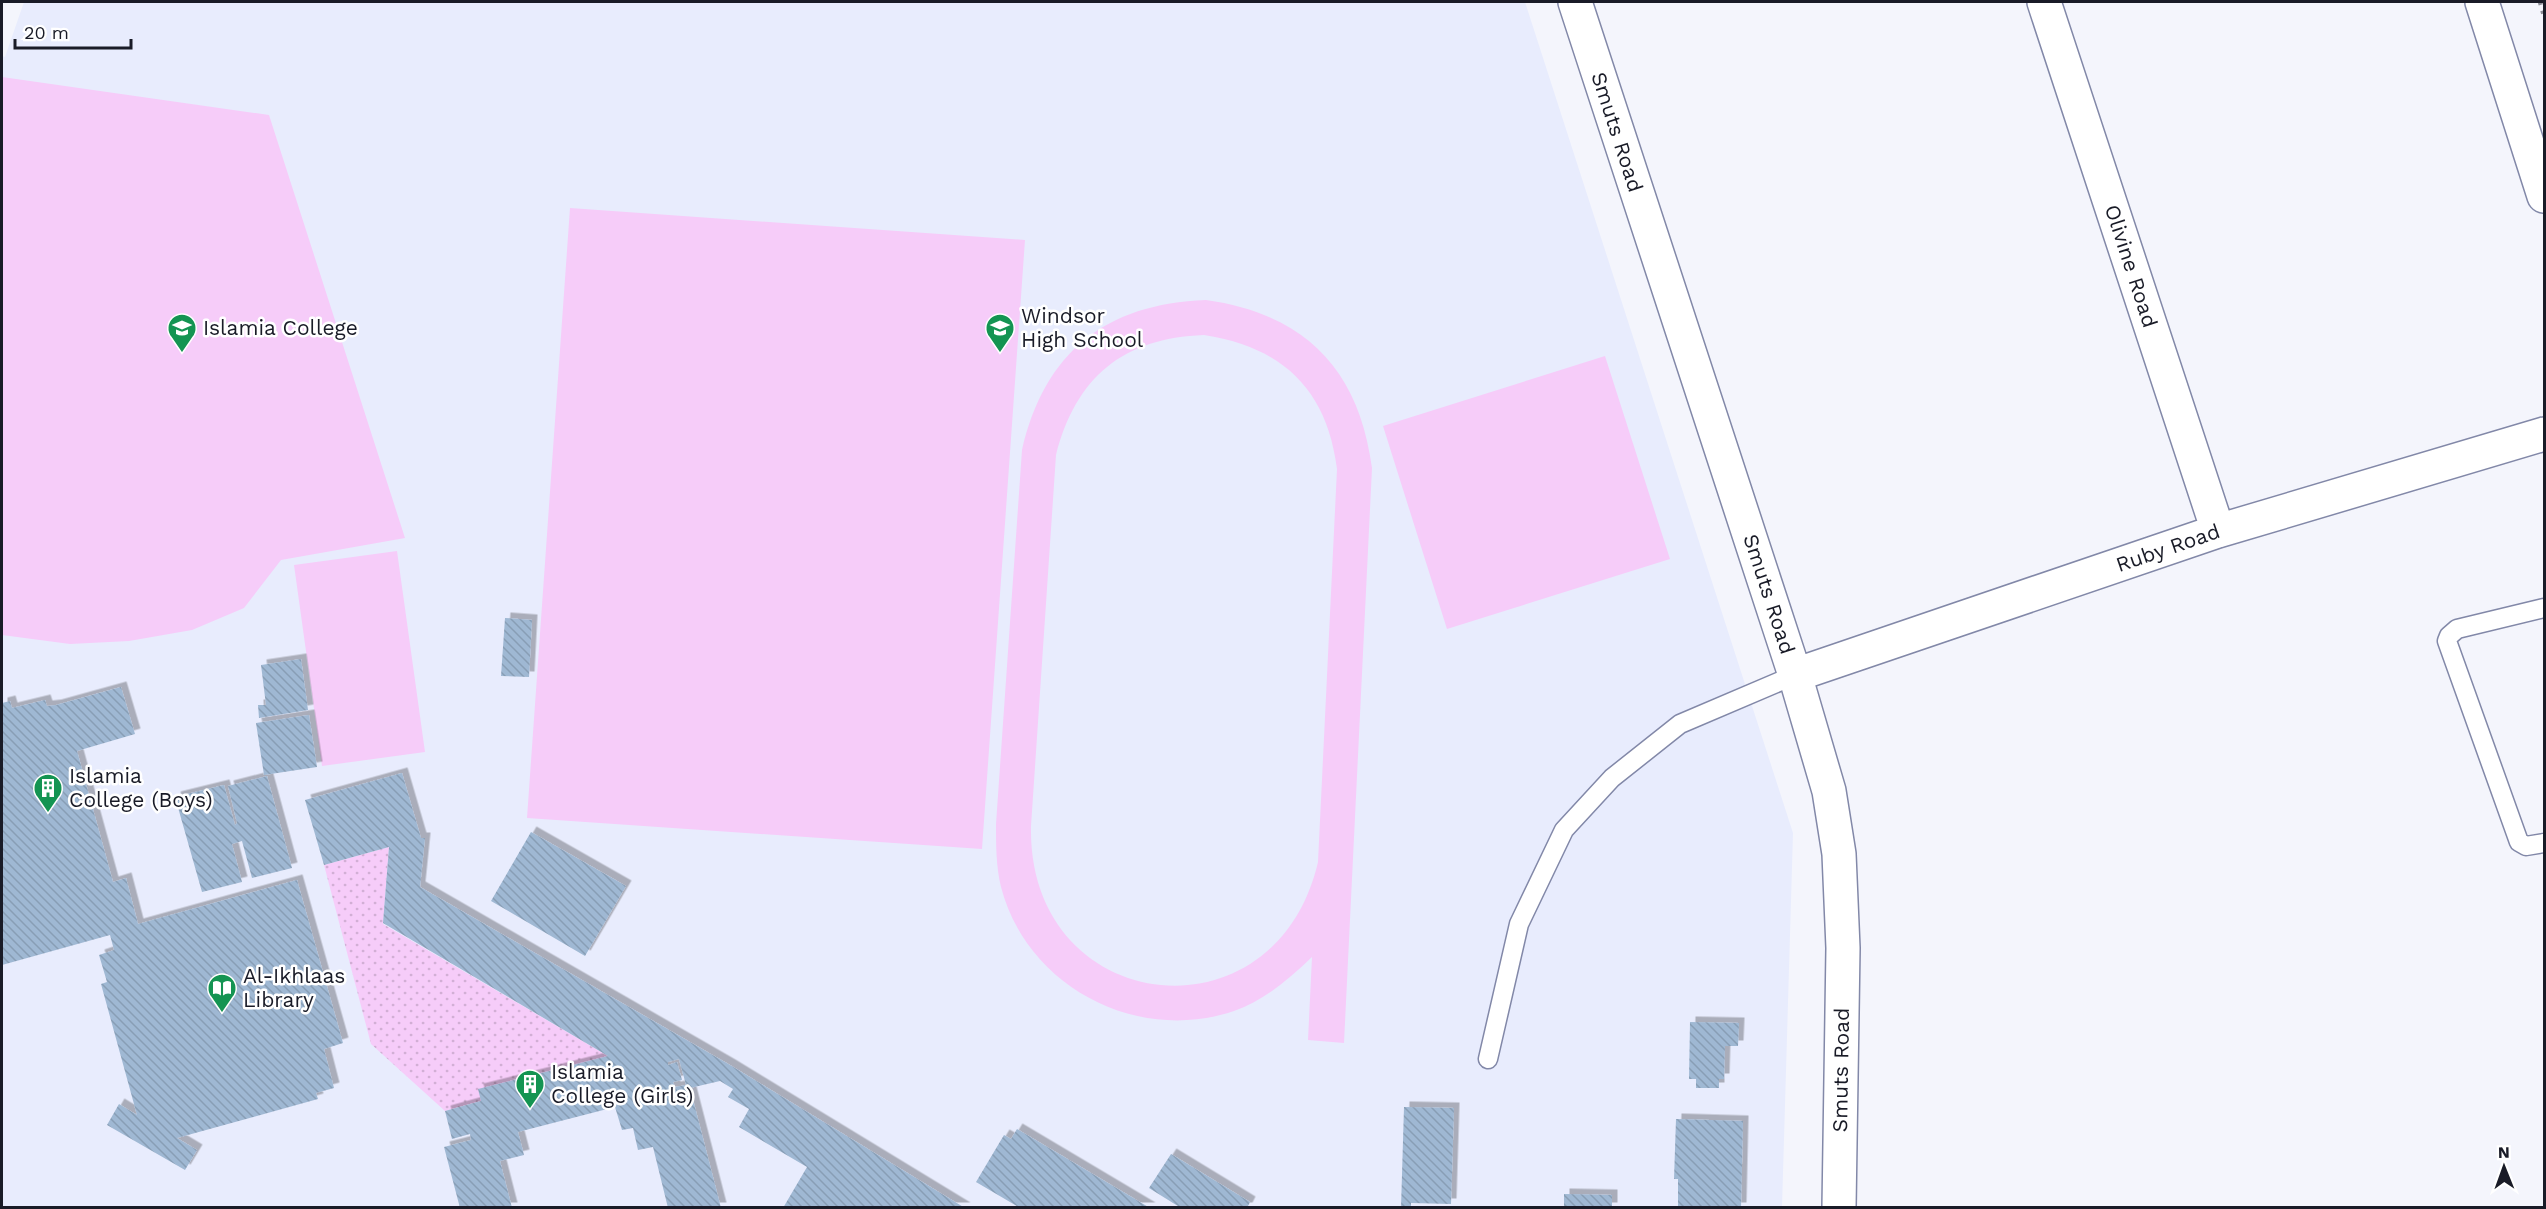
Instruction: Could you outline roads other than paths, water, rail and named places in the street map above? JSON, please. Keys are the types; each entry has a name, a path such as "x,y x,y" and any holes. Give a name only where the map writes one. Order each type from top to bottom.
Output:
{"street":[{"name":"Smuts Road","path":"1575,2 1795,675 1829,791 1839,854 1843,948 1839,1208"},
{"name":"Olivine Road","path":"2044,2 2218,531"},
{"path":"2482,2 2544,195"},
{"name":"Ruby Road","path":"1795,675 2218,531 2544,434"}],"lane":[{"path":"2544,608 2457,629 2449,636 2447,648 2519,842 2526,846 2544,843"},
{"path":"1488,1059 1519,924 1564,830 1612,778 1680,724 1795,675"}],"railway":[{"path":"2540,2 2544,16"}],"place":[{"name":"Islamia College","path":"182,354"},
{"name":"Windsor High School","path":"1000,354"},
{"name":"Islamia College (Boys)","path":"48,814"},
{"name":"Al-Ikhlaas Library","path":"222,1014"},
{"name":"Islamia College (Girls)","path":"530,1110"}]}
